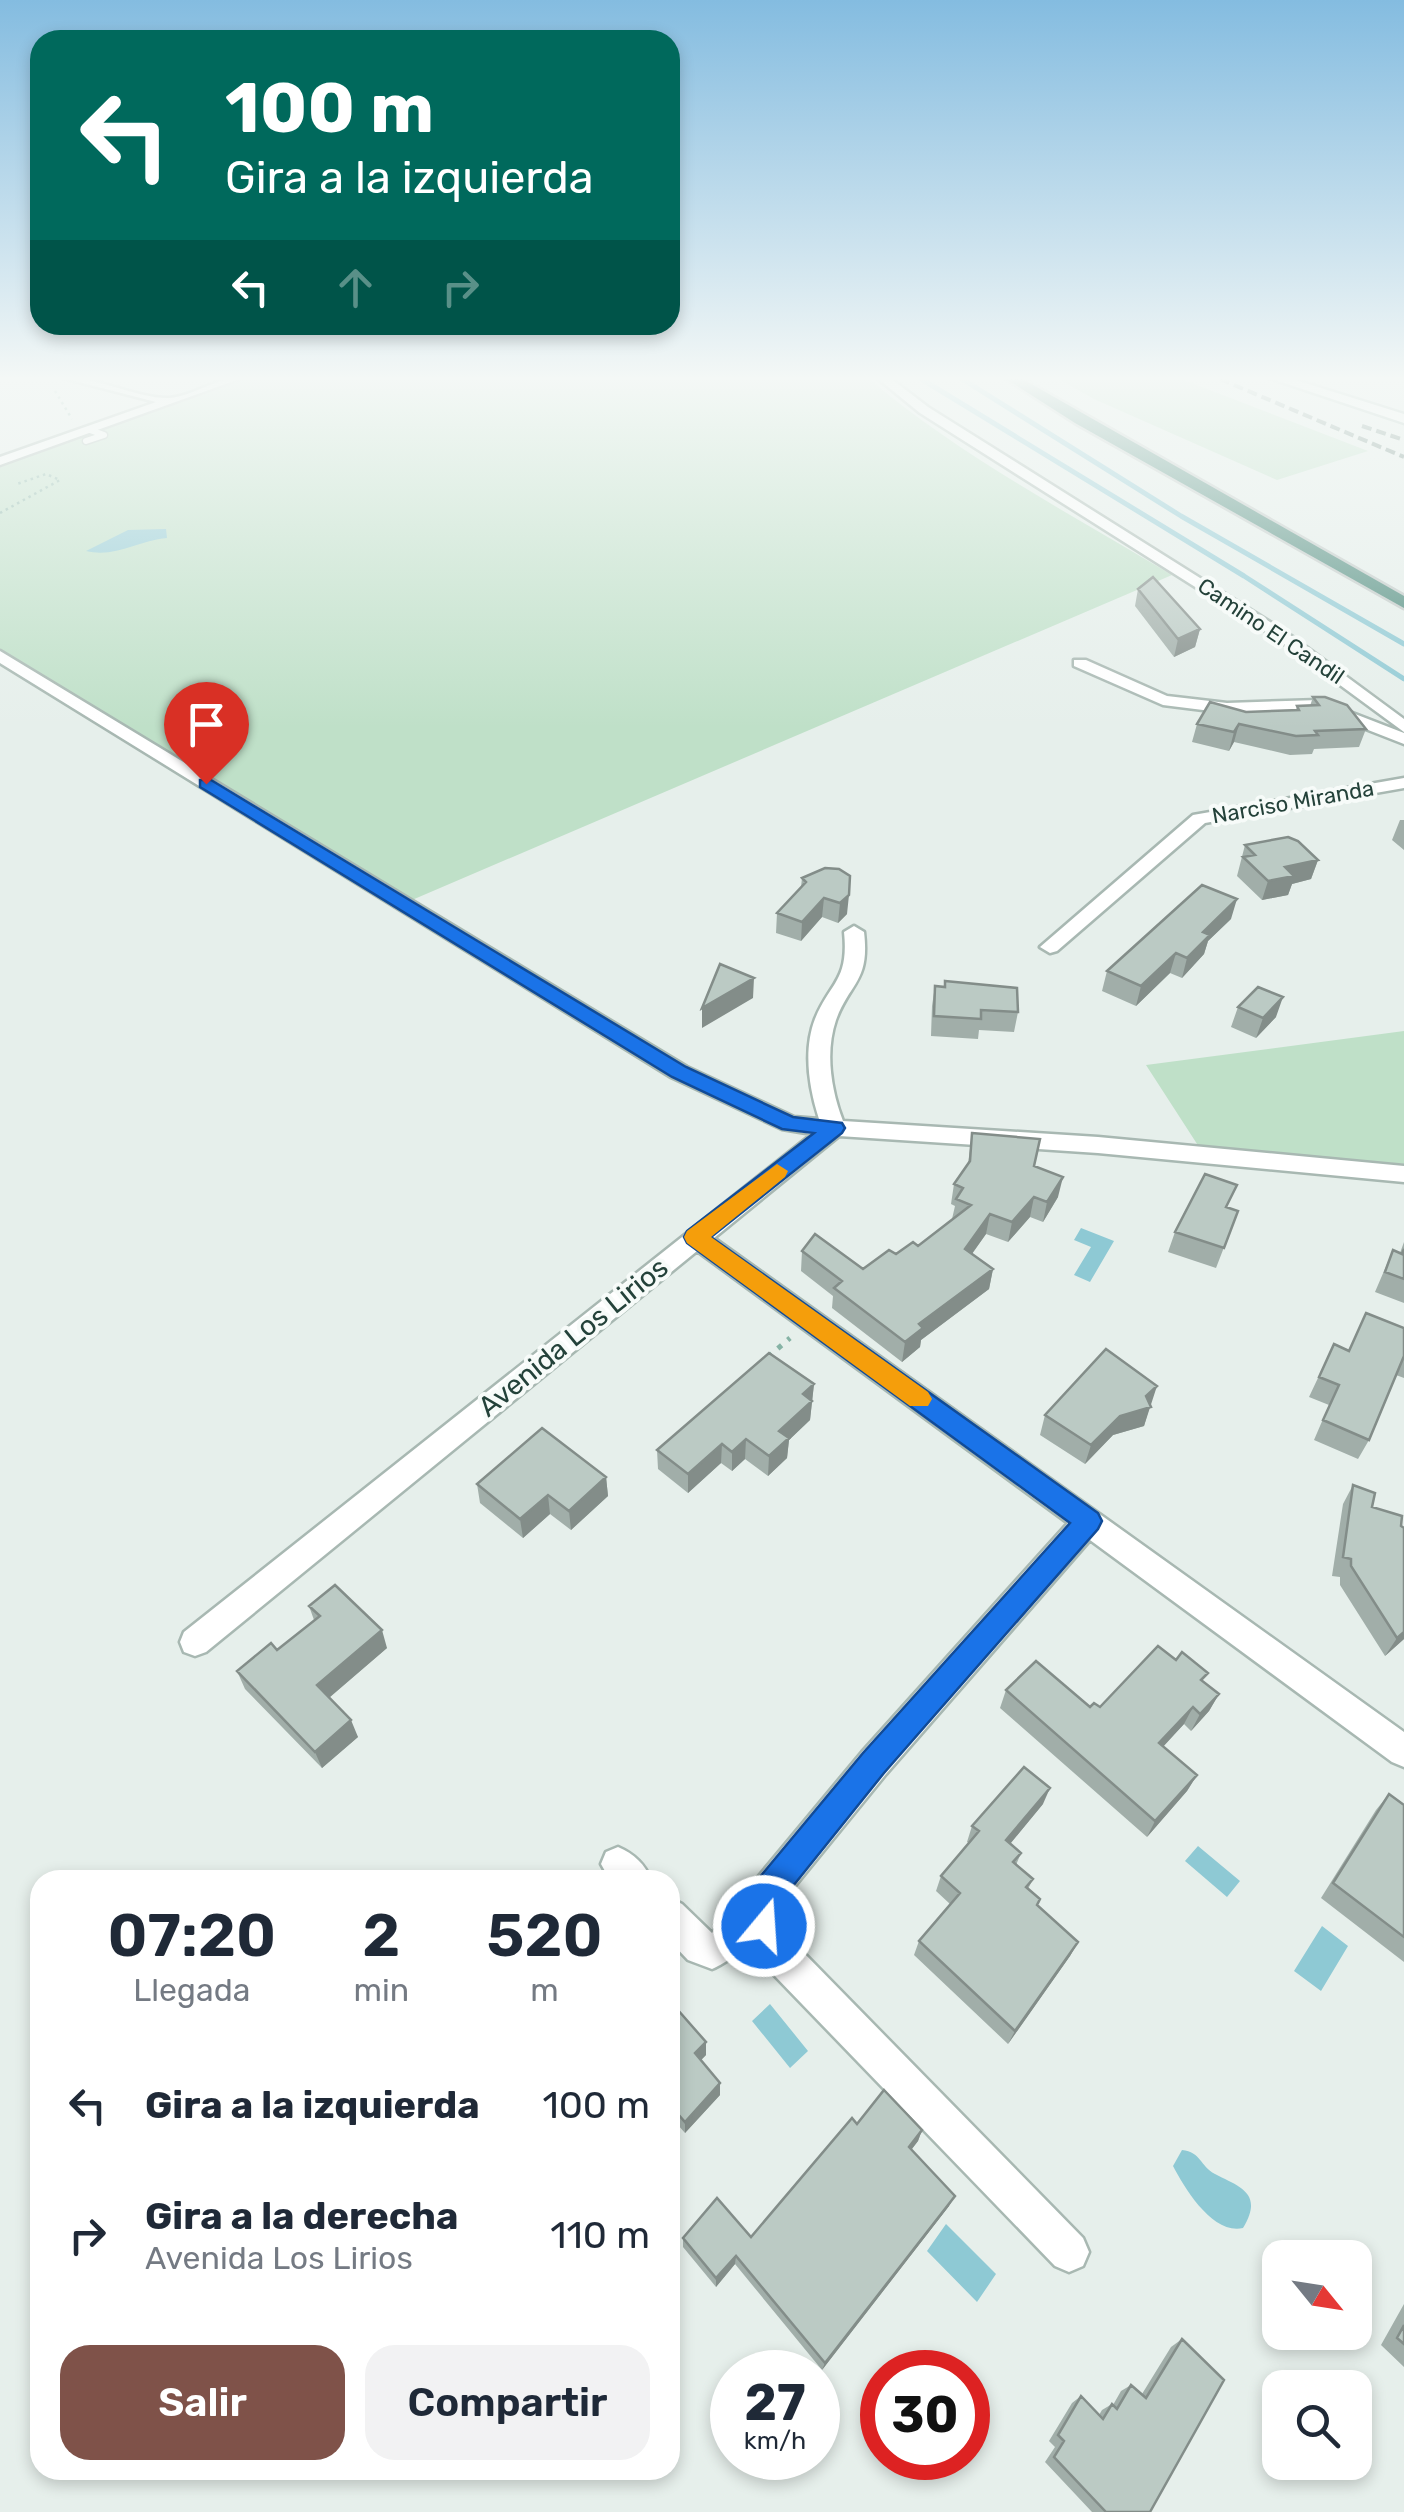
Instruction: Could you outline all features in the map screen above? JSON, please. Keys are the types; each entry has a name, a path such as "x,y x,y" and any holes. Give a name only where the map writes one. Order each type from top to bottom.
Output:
{"highway":[{"path":"1211,494 1404,602"},
{"path":"1248,494 1301,524"}],"street":[{"name":"Camino El Candil","path":"1056,494 1281,635 1404,728"},
{"path":"0,656 679,1072 790,1124 1098,1145 1404,1174"},
{"path":"1080,663 1163,700 1227,708 1319,705 1404,739"},
{"name":"Narciso Miranda","path":"1050,947 1198,819 1404,783"},
{"path":"834,1128 822,1097 822,1042 826,1020 844,993 853,968 857,953 854,932"},
{"name":"Avenida Los Lirios","path":"195,1642 834,1128"},
{"path":"695,1237 1404,1751"},
{"path":"1069,2252 786,1962 764,1926 770,1889 874,1763 1088,1521"},
{"path":"680,1926 701,1947 712,1951 739,1930 764,1926"}],"path":[{"path":"0,513 34,494"},
{"path":"763,1362 792,1336"}],"green space":[{"path":"0,494 1035,494 1172,575 412,900 0,649"},
{"path":"1404,1031 1404,1164 1199,1147 1146,1065"}],"water":[{"path":"166,529 167,538 116,551 86,551 128,530"},
{"path":"1081,1228 1114,1241 1090,1282 1074,1275 1091,1247 1074,1240"},
{"path":"1198,1846 1240,1881 1227,1897 1185,1861"},
{"path":"1322,1926 1348,1946 1321,1991 1294,1971"},
{"path":"770,2004 808,2051 790,2068 752,2021"},
{"path":"1182,2150 1193,2153 1210,2171 1246,2193 1251,2207 1243,2228 1232,2228 1211,2218 1193,2198 1173,2166"},
{"path":"946,2224 996,2274 977,2302 927,2251"}],"building":[{"path":"1153,577 1200,629 1178,639 1138,589"},
{"path":"1313,697 1347,705 1366,729 1315,731 1318,735 1296,736 1239,724 1234,732 1197,724 1210,702 1246,712 1299,710 1297,706 1319,705"},
{"path":"1288,837 1318,860 1285,867 1294,876 1268,881 1243,857 1255,855 1245,845"},
{"path":"825,868 839,869 850,876 849,895 840,903 824,898 802,922 777,913 806,882 802,878"},
{"path":"1202,885 1237,899 1203,932 1210,935 1187,958 1176,953 1141,986 1107,971"},
{"path":"720,964 754,978 702,1008"},
{"path":"945,981 1017,988 1018,1012 981,1010 981,1019 934,1016 935,986 945,987"},
{"path":"1258,987 1283,997 1263,1018 1238,1007"},
{"path":"972,1133 1040,1139 1034,1166 1063,1177 1047,1202 1034,1197 1012,1222 990,1214 965,1249 993,1269 919,1324 923,1328 905,1342 834,1288 842,1281 802,1251 815,1234 863,1269 889,1250 896,1254 913,1242 918,1246 971,1205 956,1199 963,1188 954,1184 970,1161"},
{"path":"1205,1174 1237,1185 1226,1207 1238,1211 1224,1248 1175,1232"},
{"path":"1404,1249 1404,1279 1385,1272 1393,1250 1402,1254"},
{"path":"1366,1313 1404,1328 1404,1356 1369,1440 1323,1420 1339,1385 1319,1377 1334,1344 1349,1351"},
{"path":"1106,1349 1157,1386 1146,1396 1151,1407 1120,1416 1091,1445 1045,1415"},
{"path":"769,1353 814,1384 803,1394 812,1401 779,1431 789,1438 769,1456 746,1439 732,1452 722,1444 688,1474 657,1450"},
{"path":"542,1428 606,1477 569,1511 548,1495 520,1519 477,1484"},
{"path":"1353,1485 1375,1493 1372,1507 1402,1516 1404,1632 1397,1638 1351,1566 1351,1559 1343,1557"},
{"path":"335,1585 382,1630 317,1685 351,1720 315,1752 237,1671 271,1643 277,1650 320,1616 309,1606"},
{"path":"1158,1646 1176,1660 1182,1652 1208,1673 1201,1680 1219,1694 1200,1714 1193,1707 1159,1743 1197,1775 1155,1821 1006,1690 1036,1661 1090,1707 1094,1703 1100,1707"},
{"path":"1024,1767 1050,1788 1006,1840 1021,1853 1013,1862 1033,1879 1026,1887 1040,1899 1037,1905 1078,1942 1015,2031 919,1941 960,1893 941,1876 979,1831 972,1826"},
{"path":"1389,1794 1404,1805 1404,1937 1333,1883"},
{"path":"680,2012 706,2042 695,2053 720,2083 685,2122 680,2116"},
{"path":"884,2090 922,2130 909,2147 955,2196 835,2350 814,2350 736,2256 716,2278 683,2238 717,2198 751,2237 852,2118 857,2124"},
{"path":"1404,2325 1404,2344 1397,2338"},
{"path":"1182,2339 1224,2380 1150,2512 1106,2512 1054,2457 1064,2441 1058,2435 1081,2396 1103,2419 1112,2404 1117,2409 1131,2385 1146,2398"}],"waterway":[{"path":"1110,494 1404,679"},
{"path":"1146,494 1404,644"}],"slow traffic":[{"path":"777,1171 695,1237 919,1399"}],"route":[{"path":"206,784 679,1072 790,1124 834,1128 695,1237 1088,1521 874,1763 770,1889 764,1926"}]}
